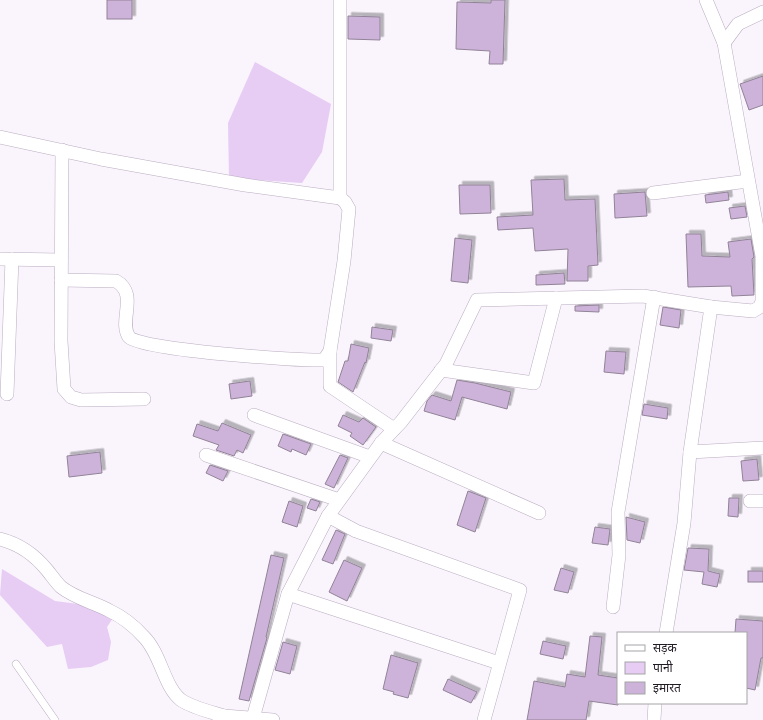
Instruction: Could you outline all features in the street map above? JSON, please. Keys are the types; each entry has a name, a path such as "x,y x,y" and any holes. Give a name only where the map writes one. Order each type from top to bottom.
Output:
{"street":[{"path":"340,0 340,198"},
{"path":"253,718 288,594 328,516 381,442 394,430 442,370 477,300 654,297 711,307 753,311 760,307 762,302 763,256 724,44 706,0"},
{"path":"724,44 738,24 763,12"},
{"path":"0,137 244,185 340,198 345,202 350,215 330,351 330,386 394,430"},
{"path":"62,150 61,340 64,389 71,397 81,400 144,399"},
{"path":"654,193 748,181"},
{"path":"7,394 6,259 61,260"},
{"path":"61,280 116,282 122,284 127,297 126,329 128,336 133,341 239,355 316,360 324,360 330,351"},
{"path":"613,607 619,556 618,512 654,297"},
{"path":"442,370 534,383 556,298"},
{"path":"666,632 684,523 690,452 711,307"},
{"path":"254,414 370,458"},
{"path":"381,442 539,513"},
{"path":"690,452 763,448"},
{"path":"206,455 339,500"},
{"path":"328,516 356,531 520,590 484,720"},
{"path":"0,539 15,543 30,552 60,586 70,593 110,611 124,620 144,637 154,649 170,684 178,697 194,706 222,718 253,718 273,720"},
{"path":"288,594 499,663"},
{"path":"654,720 655,704"}],"lane":[{"path":"16,664 55,720"}],"water":[{"path":"255,62 331,104 322,152 302,183 229,178 228,123"},
{"path":"2,569 55,601 86,605 113,618 107,627 111,642 108,660 91,667 68,669 62,644 47,647 0,595"}],"building":[{"path":"107,0 132,0 132,19 107,19"},
{"path":"491,0 505,0 503,64 489,64 490,51 456,49 457,2 491,3"},
{"path":"348,16 380,17 380,40 348,39"},
{"path":"763,76 763,105 749,110 740,84"},
{"path":"564,179 565,200 595,199 598,265 588,266 588,281 567,281 568,249 535,251 533,228 498,230 497,217 533,215 531,180"},
{"path":"459,185 490,185 491,213 460,214"},
{"path":"645,192 647,216 615,218 614,194"},
{"path":"728,192 729,200 706,203 705,195"},
{"path":"745,206 747,217 731,219 729,208"},
{"path":"686,234 701,234 702,256 730,257 728,242 751,239 754,257 752,259 754,295 732,296 731,286 688,287"},
{"path":"455,238 472,240 468,283 451,281"},
{"path":"564,273 565,284 536,285 536,275"},
{"path":"599,305 599,312 575,311 575,306"},
{"path":"663,307 681,310 679,328 660,325"},
{"path":"372,327 393,330 391,341 371,338"},
{"path":"351,344 369,348 366,363 365,362 353,392 338,382 345,361 348,361"},
{"path":"606,351 626,352 624,374 604,372"},
{"path":"457,380 511,392 507,409 462,397 455,420 424,411 427,401 432,395 451,401"},
{"path":"250,381 252,396 231,399 229,384"},
{"path":"644,404 668,408 667,419 642,415"},
{"path":"343,415 359,422 363,418 376,427 363,445 350,436 352,433 338,426"},
{"path":"222,423 251,435 243,453 237,450 234,456 216,450 219,445 193,436 197,424 218,431"},
{"path":"283,434 311,444 306,455 292,449 291,452 278,446"},
{"path":"100,452 102,473 69,477 67,456"},
{"path":"340,455 348,458 334,488 325,484"},
{"path":"757,459 759,480 743,481 741,461"},
{"path":"210,465 228,471 223,481 206,473"},
{"path":"468,491 486,498 475,532 457,525"},
{"path":"729,498 739,498 738,517 728,516"},
{"path":"311,499 320,502 316,511 307,508"},
{"path":"289,501 303,506 297,527 282,522"},
{"path":"626,517 645,522 640,543 627,540"},
{"path":"595,527 610,529 608,545 592,543"},
{"path":"336,530 345,534 333,564 322,560"},
{"path":"688,548 709,549 708,571 720,574 717,587 702,584 704,572 684,570"},
{"path":"271,555 284,558 267,638 249,701 239,699"},
{"path":"344,560 362,568 347,601 329,592"},
{"path":"561,568 574,572 568,593 554,590"},
{"path":"748,571 763,571 763,582 748,582"},
{"path":"736,619 763,621 763,658 761,658 755,690 747,688 747,632 735,632"},
{"path":"590,636 602,637 598,675 617,678 618,705 589,701 586,720 527,720 534,681 565,687 567,674 585,677"},
{"path":"543,641 566,646 563,659 540,654"},
{"path":"283,642 297,646 290,674 275,670"},
{"path":"391,655 418,663 408,698 393,694 394,692 383,689"},
{"path":"448,679 477,692 471,703 443,690"}]}
